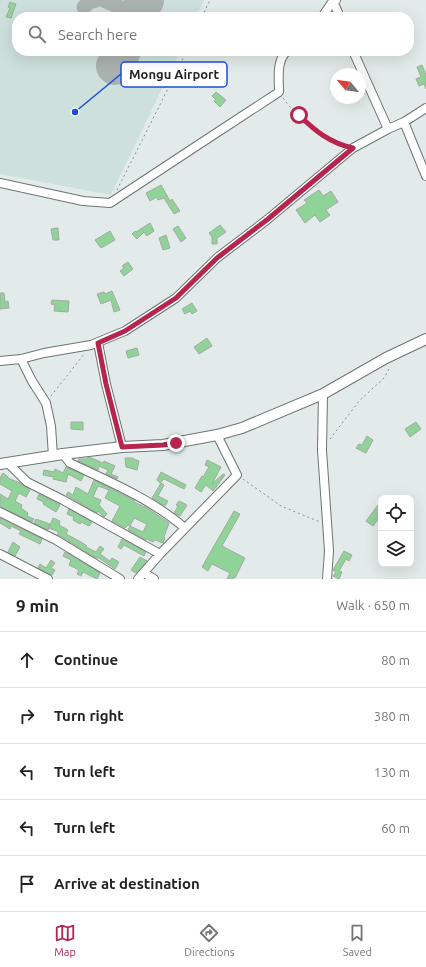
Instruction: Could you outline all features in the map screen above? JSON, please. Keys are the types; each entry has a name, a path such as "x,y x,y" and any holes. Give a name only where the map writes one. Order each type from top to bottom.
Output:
{"main road":[{"path":"4,463 122,447 163,445 217,435 242,428 323,394 386,358 426,339"}],"street":[{"path":"326,12 335,1"},
{"path":"335,1 338,12"},
{"path":"0,183 83,201 110,203 280,92 280,62 282,56"},
{"path":"355,56 388,129"},
{"path":"0,361 21,359 44,353 94,344 125,331 176,298 217,258 268,219 353,148 404,122 426,108"},
{"path":"404,122 426,176"},
{"path":"94,344 122,447"},
{"path":"21,359 32,381 46,403 58,455 70,463 144,499 170,515 185,528"},
{"path":"323,394 322,450 329,551 327,579"},
{"path":"154,579 141,576 160,554 236,475 217,435"},
{"path":"4,463 27,482 63,500 160,554"},
{"path":"0,512 56,540 120,579"},
{"path":"0,554 48,579"}],"path":[{"path":"204,12 210,0"},
{"path":"117,191 184,56"},
{"path":"280,92 290,107 311,127 326,138 340,145 353,148"},
{"path":"46,403 94,344"},
{"path":"322,450 359,401 384,378 389,369 386,358"},
{"path":"236,475 281,506 326,524"}],"shaded area":[{"path":"0,0 204,0 198,12 12,12 12,56 178,56 111,195 0,174"}],"building":[{"path":"10,2 16,4 11,18 6,17 10,8 8,7"},
{"path":"422,65 426,75 426,89 424,84 419,86 416,79 421,77 417,67"},
{"path":"216,92 226,100 220,107 214,101 216,100 212,96"},
{"path":"161,185 170,201 172,199 180,211 174,214 164,198 158,200 157,197 150,201 146,193"},
{"path":"319,190 323,196 331,191 338,202 326,210 330,215 320,222 315,215 305,223 296,210 307,203 304,200"},
{"path":"150,223 154,231 147,236 144,232 137,239 132,234 135,231 136,232"},
{"path":"220,225 226,232 217,238 217,244 212,244 212,237 209,233"},
{"path":"178,226 186,238 181,242 173,229"},
{"path":"58,228 59,240 53,240 51,229"},
{"path":"110,231 115,240 101,248 95,240"},
{"path":"166,235 170,248 163,250 159,238"},
{"path":"128,262 133,269 124,276 120,271 124,268 122,266"},
{"path":"112,291 120,310 114,312 111,300 101,304 97,294 104,292 105,294"},
{"path":"0,293 4,293 5,302 8,301 9,308 0,309"},
{"path":"52,300 69,301 68,312 54,311 55,305 51,304"},
{"path":"192,303 197,311 192,314 190,311 185,314 182,309"},
{"path":"207,338 212,346 199,354 194,347"},
{"path":"137,348 139,355 128,358 126,351"},
{"path":"71,422 83,422 83,430 71,429"},
{"path":"416,422 421,429 410,437 405,429"},
{"path":"367,436 373,440 366,453 356,448 359,444 362,445"},
{"path":"89,457 115,466 111,474 118,477 117,479 106,474 108,470 99,466 98,470 78,461 79,459 86,459"},
{"path":"125,458 133,458 139,461 137,470 126,467"},
{"path":"207,460 221,467 212,484 223,474 225,475 213,491 206,485 201,492 195,488 209,467 205,465"},
{"path":"66,467 84,475 81,481 68,474 66,482 53,479 54,477 43,475 44,470 54,472 55,469 63,473"},
{"path":"161,472 186,485 184,489 164,479 160,483 157,480"},
{"path":"3,473 8,478 20,483 30,490 26,497 19,493 15,501 22,505 21,508 28,513 27,516 34,519 32,522 0,507 0,494 8,499 12,491 0,484 0,478"},
{"path":"94,480 147,508 169,523 163,543 155,540 153,542 147,539 146,540 128,530 130,526 128,525 125,528 112,521 120,506 105,498 109,490 98,486 93,497 101,500 99,505 107,514 104,517 98,511 97,513 66,495 68,492 73,495 76,487 88,494","holes":["134,518 147,524 143,532 130,526"]},
{"path":"161,483 164,485 158,496 168,501 165,506 152,498"},
{"path":"39,494 60,505 56,512 43,504 44,502 37,499"},
{"path":"179,501 187,505 180,516 174,513 178,506 176,505"},
{"path":"378,505 378,519 373,526 366,521"},
{"path":"69,509 92,522 89,526 81,522 80,524 73,520 74,517 67,514"},
{"path":"234,511 240,514 222,546 245,558 235,578 227,579 230,573 212,564 208,571 202,567"},
{"path":"0,518 42,539 40,544 19,534 21,531 11,526 10,529 0,523"},
{"path":"53,518 60,521 59,525 68,530 66,534 81,542 87,546 86,547 96,552 100,546 104,549 100,554 110,561 112,558 119,562 115,569 57,534 59,532 49,528"},
{"path":"36,519 50,524 48,530 34,523"},
{"path":"122,539 146,552 144,556 124,545 121,549 118,547"},
{"path":"13,542 20,547 15,556 8,552"},
{"path":"344,551 352,555 349,561 346,559 339,571 342,572 339,579 333,576 336,572 333,570"},
{"path":"65,552 100,573 97,579 83,572 81,576 77,574 79,570 69,565 71,560 63,556"},
{"path":"140,557 147,561 136,573 131,570"},
{"path":"51,560 55,563 51,568 55,570 52,575 38,568 40,564 46,568"}],"taxiway":[{"path":"84,7 89,2 96,0"},
{"path":"104,0 130,12"}],"runway":[{"path":"139,12 145,0"},
{"path":"115,66 120,56"}],"place":[{"name":"Mongu Airport","path":"75,112"}],"route":[{"path":"176,443 122,447 106,384 98,343 125,331 176,298 217,258 268,219 353,148 340,145 326,138 311,127 299,115"}]}
